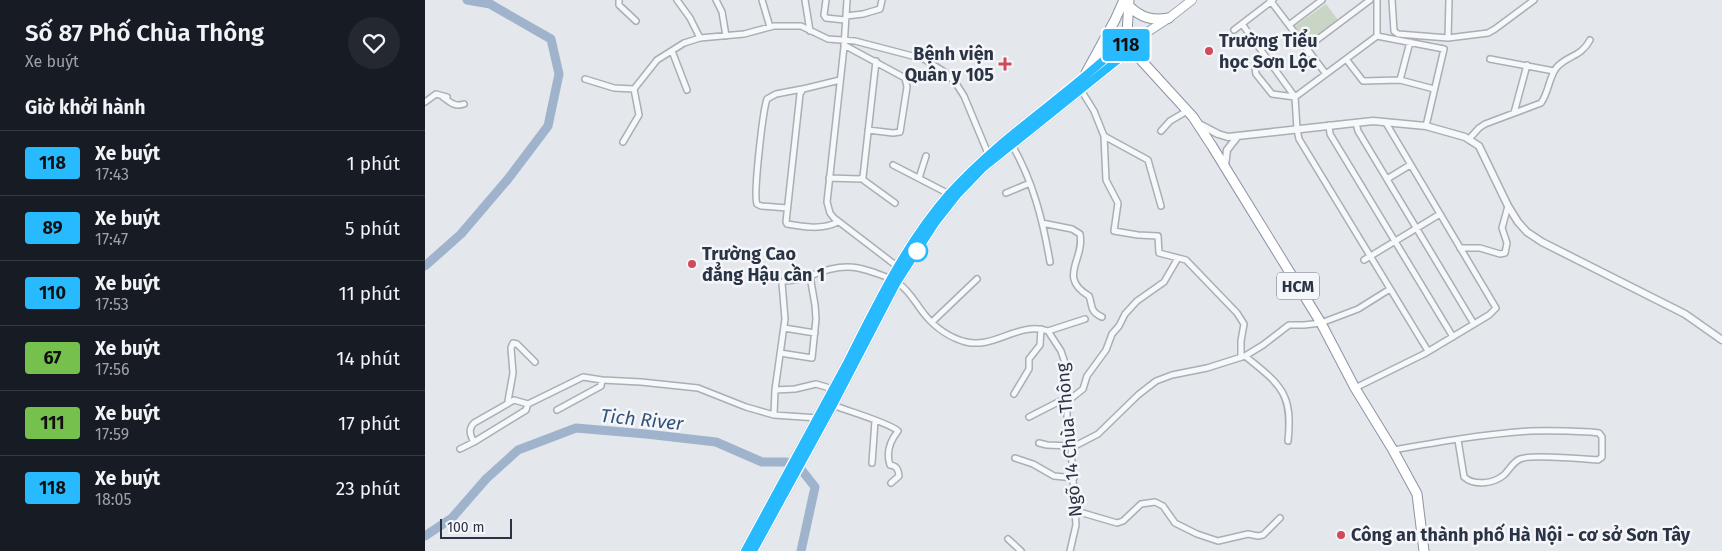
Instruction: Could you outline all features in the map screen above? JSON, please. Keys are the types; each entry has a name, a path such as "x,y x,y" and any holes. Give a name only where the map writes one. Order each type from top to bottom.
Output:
{"highway":[{"path":"1127,2 1143,16 1152,20 1169,18"},
{"path":"745,551 768,515 821,419 833,389 894,281 949,194 990,157 1075,90 1119,59 1129,44 1127,34 1127,2"},
{"path":"821,419 833,405 894,281 898,267 932,220 990,157 1011,144 1075,90 1127,2"},
{"path":"1081,79 1115,50 1129,44"},
{"name":"HCM","path":"1129,44 1196,122 1321,323 1355,388 1417,494 1424,551"},
{"path":"753,551 768,515"}],"main road":[{"path":"1129,44 1169,18 1192,0"}],"street":[{"path":"619,0 619,5 636,21"},
{"path":"677,0 690,18 700,38"},
{"path":"716,0 722,12 726,36"},
{"path":"762,0 770,27"},
{"path":"805,0 810,31"},
{"path":"826,0 824,15 826,18 846,18 880,9 882,0"},
{"path":"847,0 827,202 830,213 838,222 898,267"},
{"path":"1234,30 1271,0 1326,74"},
{"path":"1289,25 1322,0"},
{"path":"1306,48 1370,0"},
{"path":"1377,0 1377,36"},
{"path":"1392,0 1394,31 1398,34 1448,38 1488,33 1495,30 1534,0"},
{"path":"1448,38 1449,0"},
{"path":"1242,24 1295,96 1299,138 1428,351"},
{"path":"633,89 657,60 684,43 700,38 744,34 770,27 801,26 828,39 844,43 903,75 905,78 907,87 900,132 868,130"},
{"path":"1266,57 1255,68 1256,74 1273,94 1295,96 1377,36 1444,49 1426,126"},
{"path":"1469,139 1485,124 1541,103 1548,91 1554,71 1563,62 1581,53 1590,40"},
{"path":"844,43 855,41 924,59 943,71 955,82 964,96 990,157"},
{"path":"1401,80 1410,42"},
{"path":"672,51 687,90"},
{"path":"1346,59 1363,81 1401,80 1434,89"},
{"path":"1490,59 1554,71"},
{"path":"862,179 876,61"},
{"path":"1514,113 1527,65"},
{"path":"585,78 613,88 633,89"},
{"path":"787,208 761,206 755,201 766,102 776,94 840,80"},
{"path":"623,142 639,115 633,89"},
{"path":"803,89 800,94 787,208 787,224 801,227 825,227 838,222"},
{"path":"1075,90 1094,112 1104,136 1106,180 1118,203 1115,231 1158,236 1159,253 1186,260 1237,313 1245,326 1241,341 1243,356 1271,378 1283,392 1290,413 1288,441"},
{"path":"425,102 436,94 445,97 452,104 458,106 465,104"},
{"path":"1161,131 1170,121 1187,111"},
{"path":"1196,122 1223,136 1373,121 1426,126 1469,139 1479,146 1508,206 1527,232 1543,242 1685,314 1722,340"},
{"path":"1356,123 1358,131 1474,324"},
{"path":"1355,388 1428,351 1489,315 1496,308 1386,123"},
{"path":"1329,125 1330,134 1453,336"},
{"path":"1104,136 1148,160 1161,206"},
{"path":"1225,168 1227,150 1238,136"},
{"path":"1011,144 1028,175 1042,223 1050,262"},
{"path":"919,178 926,156"},
{"path":"893,165 949,194"},
{"path":"1387,179 1410,165"},
{"path":"829,178 862,179 895,203"},
{"path":"1006,193 1030,183"},
{"path":"1460,248 1480,248 1500,254 1505,253 1507,243 1502,228 1508,206"},
{"path":"1363,260 1440,214"},
{"path":"1042,223 1072,229 1080,234 1081,241 1073,276 1075,284 1077,288 1089,296 1095,314 1102,317"},
{"path":"1029,417 1068,399 1083,388 1087,376 1106,350 1112,334 1119,326 1125,314 1137,301 1164,282 1178,258"},
{"path":"773,415 784,328 783,282 810,276 815,273 858,268 894,281 913,298 932,322 956,338 975,344 991,342 1023,331 1041,329 1048,331 1085,319"},
{"path":"780,353 812,358 815,332 815,304 810,276"},
{"path":"932,322 977,280"},
{"path":"1039,443 1047,446 1071,447 1098,434 1138,395 1156,381 1172,375 1207,368 1243,356 1263,345 1289,324 1321,323 1358,309 1390,289"},
{"path":"784,328 815,332"},
{"path":"1014,394 1029,369 1029,359 1040,345 1041,329"},
{"name":"Ngõ 14 Chùa Thông","path":"1048,331 1065,359 1068,382 1067,416 1076,511 1076,530 1070,551"},
{"path":"1716,336 1722,332"},
{"path":"510,402 508,401 513,373 511,348 513,343 517,344 535,362"},
{"path":"474,442 470,432 472,424 514,400 528,404 583,377 699,388 746,407 773,415 821,419"},
{"path":"557,410 601,386 602,380"},
{"path":"775,390 795,389 816,384 833,389"},
{"path":"460,449 526,410 528,404"},
{"path":"833,405 890,425 898,431 889,445 888,459 890,465 895,466 899,470 899,476 891,483"},
{"path":"872,463 875,421"},
{"path":"1393,450 1458,440 1532,431 1591,432 1599,433 1602,437 1602,457 1600,460 1521,458 1499,478 1489,482 1477,483 1464,477 1458,440"},
{"path":"1015,458 1033,464 1054,476 1073,478"},
{"path":"1076,511 1117,523 1123,521 1141,504 1155,502 1165,508 1175,523 1197,534 1218,541 1248,534 1263,535 1280,518"},
{"path":"1008,539 1021,551"}],"green space":[{"path":"1326,4 1338,20 1308,43 1295,26"}],"waterway":[{"name":"Tich River","path":"425,266 461,234 508,179 548,126 559,74 551,39 490,4 467,0"},
{"name":"Tich River","path":"425,536 452,518 486,479 518,450 576,428 716,442 762,462 786,462 800,468 815,487 801,551"}],"bus line":[{"name":"118","path":"745,551 891,279 929,218 985,156 1093,70 1115,50 1129,44 1119,59 983,168 957,195 935,223 897,282 833,405 823,420 753,551"}],"place":[{"name":"Trường Tiểu học Sơn Lộc","path":"1209,51"},
{"name":"Bệnh viện Quân y 105","path":"1005,64"},
{"name":"Trường Cao đẳng Hậu cần 1","path":"692,264"},
{"name":"Công an thành phố Hà Nội - cơ sở Sơn Tây","path":"1341,535"}]}
